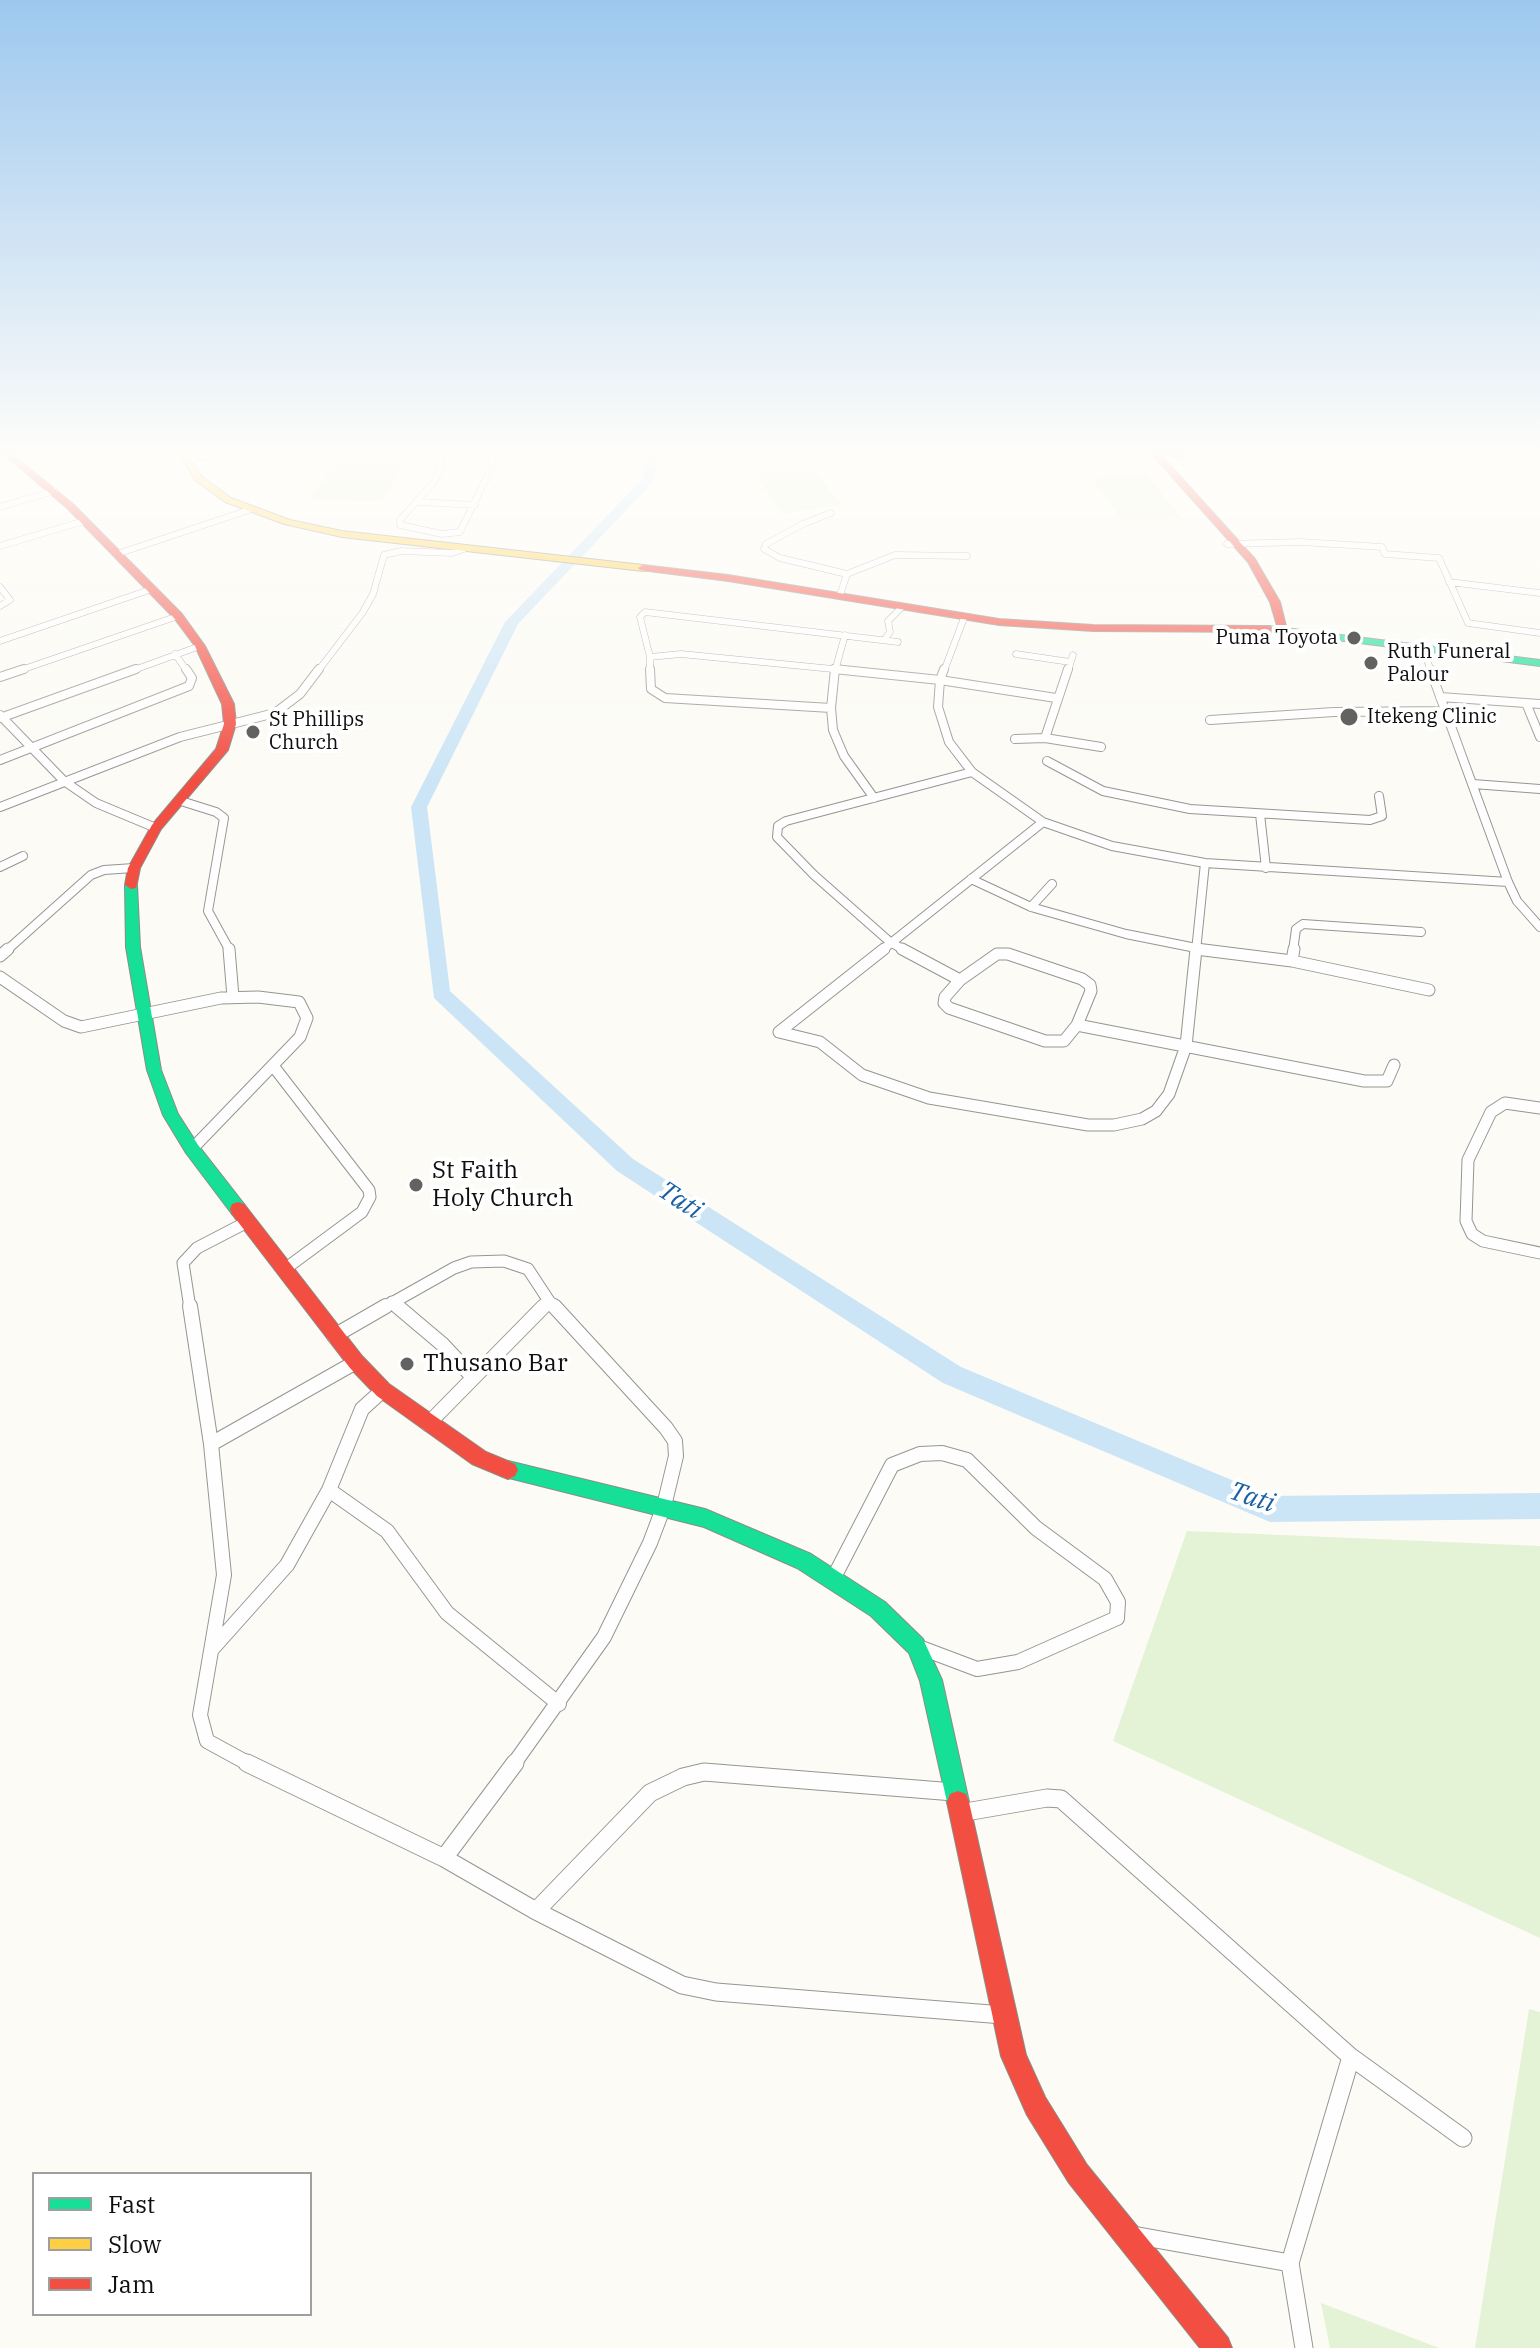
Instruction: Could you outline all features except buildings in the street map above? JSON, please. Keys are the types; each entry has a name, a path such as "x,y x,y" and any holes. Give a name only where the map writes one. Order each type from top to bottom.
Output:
{"main road":[{"path":"124,561 178,616 200,646 224,692 230,724 222,750 156,828 134,868 130,909 143,1015 162,1094 192,1149 356,1362 383,1390 428,1424 479,1458 519,1475 664,1506 705,1518 804,1561 878,1609 916,1646 931,1680 1014,2056 1054,2139 1078,2174 1218,2348"},
{"path":"572,561 840,595 964,618 1042,626 1277,632 1540,663"},
{"path":"1244,561 1277,632"},
{"path":"1423,651 1540,670"}],"street":[{"path":"0,807 180,737 275,713 300,694 369,603 382,561"},
{"path":"790,561 847,574 881,561"},
{"path":"1440,561 1468,623 1540,633"},
{"path":"840,595 847,574"},
{"path":"1449,582 1540,593"},
{"path":"0,587 10,600 0,606"},
{"path":"0,641 152,589"},
{"path":"884,640 890,632 888,621 902,607"},
{"path":"831,708 665,698 651,689 650,657 640,617 645,612 898,642"},
{"path":"0,677 178,616"},
{"path":"964,618 940,680 938,707 944,730 972,772 1043,822 1112,846 1205,863 1508,882"},
{"path":"845,635 835,669 831,708 838,744 874,798"},
{"path":"156,828 96,803 64,781 1,716 200,646"},
{"path":"1423,651 1508,882 1517,901 1540,927"},
{"path":"0,760 189,686 192,678 175,654"},
{"path":"650,657 681,654 835,669 940,680 1056,698"},
{"path":"1016,654 1071,658 1045,738"},
{"path":"1440,697 1540,704"},
{"path":"1526,703 1540,737"},
{"path":"1210,720 1334,712 1445,711"},
{"path":"1015,739 1045,738 1101,747"},
{"path":"1047,761 1087,785 1129,799 1190,809 1379,819 1382,816 1379,796"},
{"path":"960,980 890,942 814,875 776,832 778,826 786,821 972,772"},
{"path":"1473,784 1540,789"},
{"path":"181,801 216,812 224,818 208,911 231,952 233,997"},
{"path":"1260,814 1266,868"},
{"path":"1043,822 779,1032 820,1042 862,1075 929,1098 1088,1125 1131,1123 1156,1111 1169,1094 1186,1046 1205,863"},
{"path":"0,867 23,856"},
{"path":"0,956 91,875 104,870 134,868"},
{"path":"971,879 1031,907 1126,934 1197,949 1292,961 1429,990"},
{"path":"1031,907 1052,884"},
{"path":"1292,961 1296,929 1303,924 1421,932"},
{"path":"997,954 1008,954 1082,979 1090,985 1091,991 1077,1025 1064,1041 1055,1043 949,1008 944,1003 945,997 960,980 997,954"},
{"path":"0,977 73,1026 91,1027 233,997 291,999 305,1009 306,1026 274,1067 192,1149"},
{"path":"1077,1025 1379,1083 1387,1081 1394,1065"},
{"path":"274,1067 369,1190 370,1197 362,1212 285,1269"},
{"path":"1540,1108 1505,1103 1491,1112 1468,1160 1466,1221 1472,1234 1483,1241 1540,1253"},
{"path":"249,1221 197,1248 183,1263 211,1444 224,1575 200,1715 207,1741 221,1751 444,1858 536,1911 682,1985 698,1989 1003,2015"},
{"path":"334,1336 454,1268 485,1260 504,1261 528,1269 549,1301 675,1441 676,1456 664,1506 650,1543 604,1637 559,1704 444,1858"},
{"path":"428,1424 549,1301"},
{"path":"392,1302 442,1344 472,1376"},
{"path":"211,1444 356,1362"},
{"path":"213,1648 287,1565 329,1490 362,1409 383,1390"},
{"path":"833,1579 892,1465 920,1454 942,1453 967,1460 1001,1490 1036,1528 1105,1579 1118,1602 1117,1618 1018,1662 977,1669 916,1646"},
{"path":"329,1490 387,1531 447,1613 559,1704"},
{"path":"536,1911 650,1793 683,1777 704,1772 954,1792"},
{"path":"959,1813 1047,1798 1061,1799 1351,2057 1463,2138"},
{"path":"1304,2348 1290,2263 1351,2057"},
{"path":"1125,2234 1290,2263"}],"green space":[{"path":"1187,1531 1540,1546 1540,1938 1113,1741"},
{"path":"1529,2009 1540,2012 1540,2348 1475,2348"},
{"path":"1321,2303 1439,2348 1330,2348"}],"waterway":[{"name":"Tati","path":"571,561 512,622 419,807 441,993 625,1165 952,1375 1270,1509 1540,1506"}],"traffic: fast":[{"path":"1269,629 1540,663"},
{"path":"131,885 133,947 154,1070 171,1115 192,1149 238,1209"},
{"path":"508,1470 705,1518 804,1561 878,1609 916,1646 931,1680 958,1802"}],"traffic: slow":[{"path":"577,561 643,568"}],"traffic: jam":[{"path":"124,561 178,616 200,646 228,704 230,724 222,750 156,828 134,868 131,885"},
{"path":"1252,561 1275,602 1285,636"},
{"path":"643,568 728,578 999,622 1093,628 1269,629"},
{"path":"238,1209 356,1362 383,1390 479,1458 508,1470"},
{"path":"958,1802 1014,2056 1036,2106 1078,2174 1218,2348"}],"place":[{"name":"Puma Toyota","path":"1354,638"},
{"name":"Ruth Funeral Palour","path":"1371,663"},
{"name":"Itekeng Clinic","path":"1349,717"},
{"name":"St Phillips Church","path":"253,732"},
{"name":"St Faith Holy Church","path":"416,1185"},
{"name":"Thusano Bar","path":"407,1364"}]}
